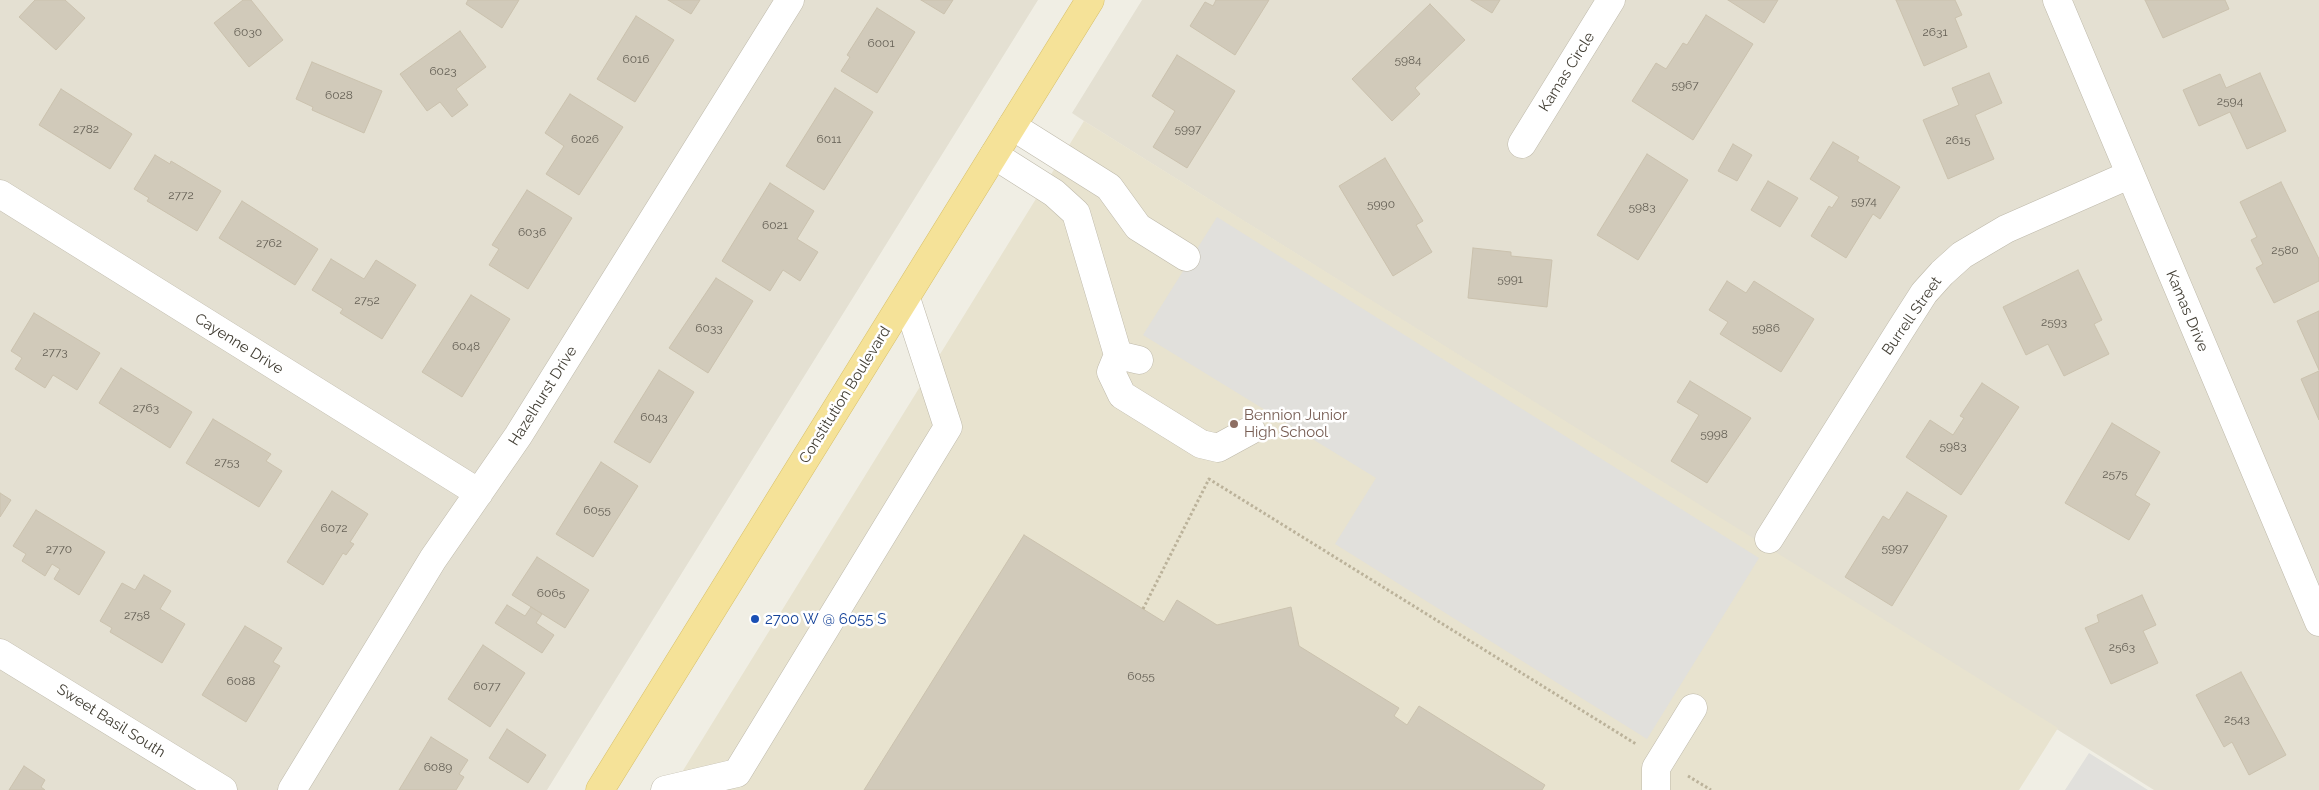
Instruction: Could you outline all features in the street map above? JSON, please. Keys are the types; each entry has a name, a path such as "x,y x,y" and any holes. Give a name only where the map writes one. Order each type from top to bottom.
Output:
{"main road":[{"name":"Constitution Boulevard","path":"600,790 1090,0"}],"street":[{"name":"Hazelhurst Drive","path":"292,790 433,559 518,436 790,0"},
{"name":"Kamas Circle","path":"1522,144 1611,0"},
{"name":"Kamas Drive","path":"2057,0 2129,175 2319,622"},
{"path":"1012,126 1109,187 1138,227 1186,257"},
{"path":"994,155 1054,193 1076,213 1128,357 1111,372 1122,395 1201,444 1218,448 1251,430"},
{"name":"Burrell Street","path":"1769,539 1905,322 1924,293 1942,272 1962,255 2006,229 2129,175"},
{"name":"Cayenne Drive","path":"0,194 479,493"},
{"path":"665,790 737,773 948,427 906,298"},
{"name":"Sweet Basil South","path":"0,653 223,790"},
{"path":"1656,790 1656,768 1693,708"}],"path":[{"path":"1143,609 1209,479 1711,790"}],"shaded area":[{"path":"0,0 1038,0 547,790 0,790"},
{"path":"1142,0 2319,0 2319,790 2154,790 1072,113"},
{"name":"Bennion Junior High School","path":"1084,121 2058,728 2019,790 671,790"},
{"path":"1217,217 1759,558 1647,739 1335,544 1376,478 1143,335"},
{"path":"2089,753 2148,790 2065,790"}],"building":[{"path":"35,0 65,0 85,18 56,50 19,17"},
{"path":"243,0 251,0 283,40 249,67 214,23"},
{"path":"468,0 519,0 502,28 466,4"},
{"path":"668,0 700,0 691,14"},
{"path":"921,0 953,0 944,14"},
{"path":"1216,0 1269,0 1235,55 1190,26 1205,2 1213,6"},
{"path":"1471,0 1500,0 1492,13"},
{"path":"1728,0 1778,0 1764,23"},
{"path":"1896,0 1955,0 1962,15 1955,18 1967,47 1924,66"},
{"path":"2145,0 2225,0 2229,9 2163,38"},
{"path":"1430,4 1465,40 1415,88 1420,94 1392,121 1352,79"},
{"path":"877,8 915,32 877,93 841,71 850,57 847,55"},
{"path":"1706,15 1753,44 1693,140 1632,101 1656,63 1666,69 1683,43 1687,45"},
{"path":"636,16 674,40 635,102 597,79"},
{"path":"460,31 486,67 456,89 468,105 452,117 440,102 427,111 400,74"},
{"path":"1177,55 1235,91 1187,168 1153,147 1175,111 1152,96"},
{"path":"312,62 382,91 364,133 312,110 313,107 296,99"},
{"path":"1989,73 2002,103 1975,115 1994,159 1948,179 1923,120 1959,105 1952,88"},
{"path":"2260,73 2286,131 2247,149 2230,112 2199,126 2183,90 2220,74 2226,88"},
{"path":"835,88 873,112 824,190 786,166"},
{"path":"61,89 132,134 110,169 39,125"},
{"path":"570,94 623,127 579,195 546,174 564,146 545,133"},
{"path":"1833,142 1859,157 1857,161 1900,187 1880,219 1873,214 1846,258 1811,236 1829,206 1832,208 1839,197 1810,179"},
{"path":"1733,144 1752,155 1737,181 1718,171"},
{"path":"1647,154 1688,180 1638,260 1597,235"},
{"path":"155,155 170,164 171,161 221,191 197,231 147,201 149,198 134,189"},
{"path":"1385,158 1423,221 1416,225 1432,252 1393,276 1339,186"},
{"path":"1768,181 1798,198 1780,227 1751,210"},
{"path":"2281,182 2319,259 2319,281 2274,303 2256,268 2263,264 2251,240 2257,237 2240,202"},
{"path":"770,183 814,211 797,239 818,252 800,281 783,270 770,291 722,261"},
{"path":"527,190 572,218 528,289 489,265 499,249 492,245"},
{"path":"242,201 318,249 295,285 219,238"},
{"path":"1473,248 1511,252 1511,256 1552,260 1547,307 1468,298"},
{"path":"331,259 364,279 376,260 416,285 382,339 340,313 343,309 312,290"},
{"path":"2078,270 2102,320 2094,324 2109,354 2064,376 2048,344 2026,355 2003,307"},
{"path":"716,278 753,301 708,373 669,348"},
{"path":"1727,281 1746,293 1754,281 1814,319 1781,372 1720,334 1728,322 1709,310"},
{"path":"471,295 510,319 462,397 422,372"},
{"path":"2319,311 2319,370 2297,321"},
{"path":"34,313 100,353 77,390 53,375 45,388 15,369 22,358 11,351"},
{"path":"121,368 192,412 170,448 99,403"},
{"path":"659,370 694,392 650,463 614,442"},
{"path":"2319,371 2319,420 2301,379"},
{"path":"1690,381 1751,418 1707,483 1671,461 1699,415 1677,402"},
{"path":"1982,383 2019,407 1961,495 1906,457 1930,420 1953,435 1964,418 1960,416"},
{"path":"213,419 271,454 266,461 282,471 259,507 186,463"},
{"path":"2112,423 2160,452 2135,495 2150,504 2129,540 2065,503"},
{"path":"601,462 638,486 593,557 556,534"},
{"path":"332,491 368,514 350,542 354,544 346,555 343,553 323,585 287,562"},
{"path":"1907,492 1947,516 1892,606 1845,577 1883,516 1889,520"},
{"path":"0,493 11,500 0,517"},
{"path":"36,510 105,552 79,595 54,579 60,569 52,564 45,576 22,561 26,554 13,546"},
{"path":"1024,535 1164,622 1177,600 1217,625 1291,607 1299,646 1399,708 1394,716 1407,725 1419,706 1545,785 1542,790 864,790"},
{"path":"537,557 589,590 565,628 512,595"},
{"path":"144,575 171,591 160,609 185,624 162,663 110,632 112,628 100,621 122,583 135,590"},
{"path":"2142,595 2156,625 2143,631 2158,663 2111,684 2085,628 2099,622 2097,615"},
{"path":"507,605 525,616 531,607 542,614 536,623 554,635 542,653 495,623"},
{"path":"245,626 282,648 273,662 280,666 246,722 202,695"},
{"path":"483,645 525,673 490,727 448,699"},
{"path":"2241,672 2286,755 2249,775 2232,742 2224,747 2196,695"},
{"path":"507,729 546,755 528,783 489,758"},
{"path":"431,737 468,760 459,774 464,777 456,790 399,790"},
{"path":"24,766 45,780 41,787 45,790 9,790"}],"place":[{"name":"Bennion Junior High School","path":"1234,424"},
{"name":"2700 W @ 6055 S","path":"755,619"}]}
